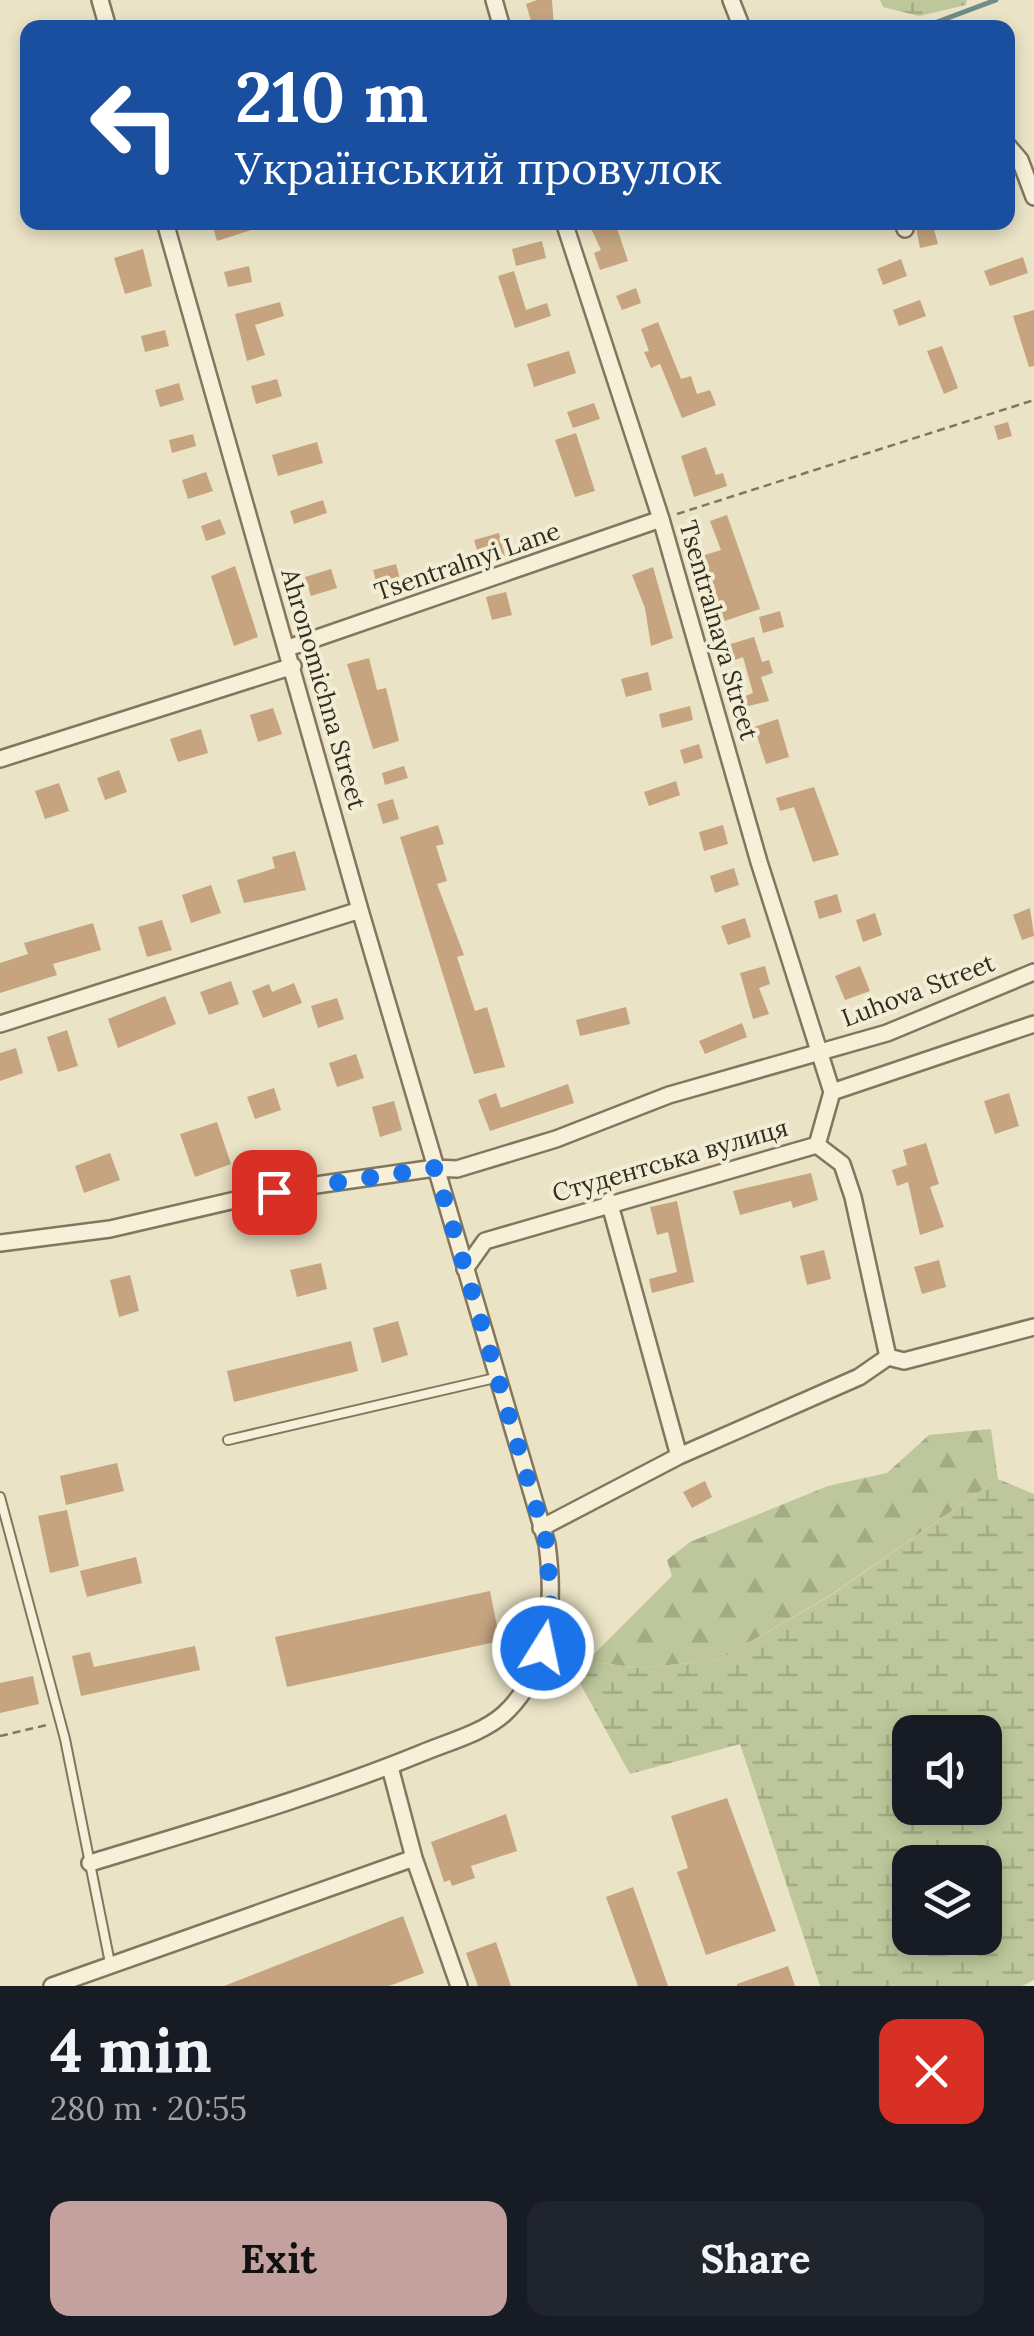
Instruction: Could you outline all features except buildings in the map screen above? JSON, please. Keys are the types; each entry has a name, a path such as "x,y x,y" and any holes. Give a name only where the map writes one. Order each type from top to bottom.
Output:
{"street":[{"path":"1015,157 1034,197"},
{"name":"Ahronomichna Street","path":"90,1864 390,1767 502,1715 527,1685 551,1617 552,1580 541,1528 360,910 168,230"},
{"name":"Tsentralnaya Street","path":"567,230 661,519 832,1092"},
{"name":"Tsentralnyi Lane","path":"288,648 661,519"},
{"path":"0,759 293,666"},
{"path":"0,1024 360,910"},
{"name":"Luhova Street","path":"0,1242 110,1228 274,1192 435,1168 457,1169 556,1139 669,1095 819,1053 951,1010 1034,972"},
{"path":"832,1092 1034,1024"},
{"name":"Студентська вулиця","path":"465,1268 484,1240 817,1144 832,1092"},
{"path":"817,1144 842,1164 854,1197 888,1357"},
{"path":"609,1201 679,1456"},
{"path":"541,1528 679,1456 859,1377 888,1357 904,1361 1034,1327"},
{"path":"390,1767 414,1858 459,1986"},
{"path":"52,1986 414,1858"}],"lane":[{"path":"228,1440 495,1378"},
{"path":"0,1498 59,1722 110,1963"}],"path":[{"path":"661,519 1034,400"},
{"path":"0,1736 59,1722"}],"green space":[{"path":"880,0 967,0 966,5 919,16 883,7"},
{"path":"991,1429 998,1479 829,1596 719,1660 638,1668 587,1661 672,1576 667,1560 690,1542 828,1486 887,1473 929,1435"},
{"path":"998,1479 1034,1494 1034,1980 1022,1986 820,1986 740,1744 630,1774 572,1669 587,1661 638,1668 719,1660 830,1596"}],"waterway":[{"path":"942,20 996,0"}],"route":[{"path":"274,1192 435,1168 547,1544 552,1580 551,1617 543,1648"}]}
